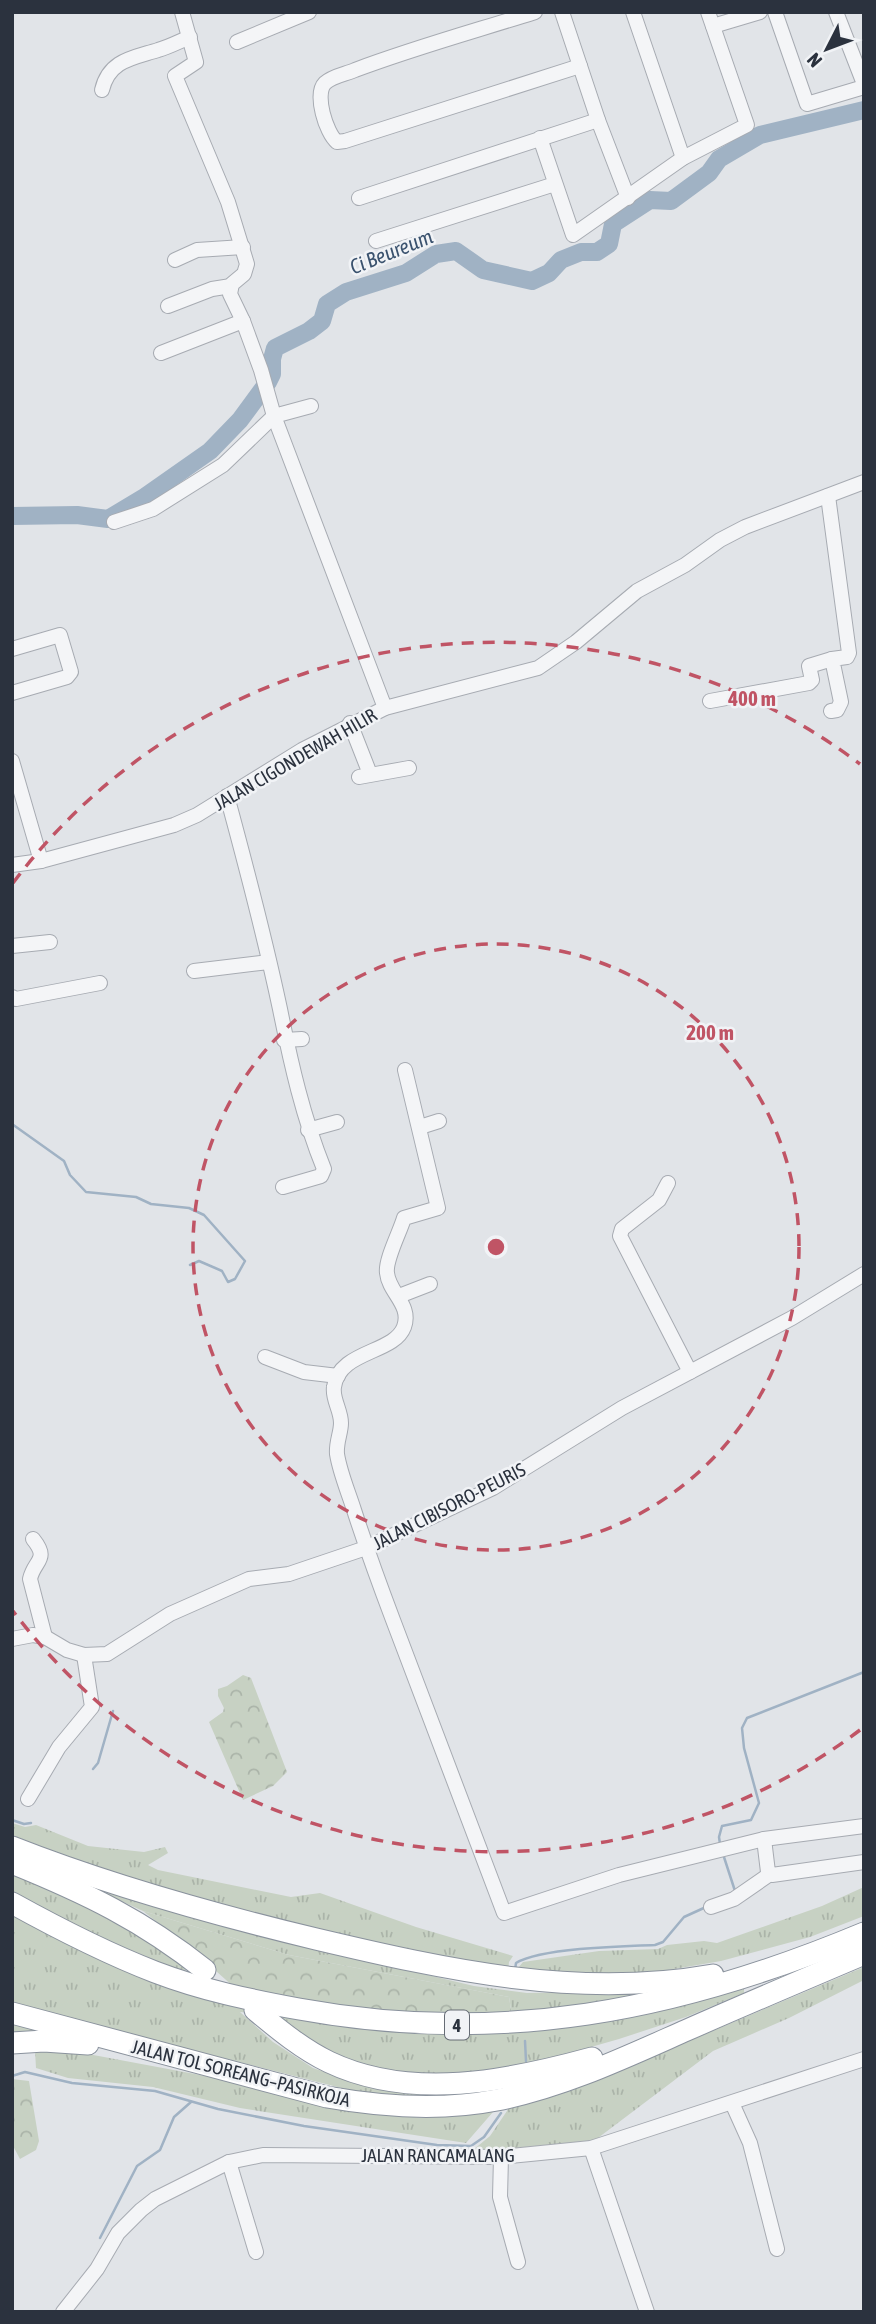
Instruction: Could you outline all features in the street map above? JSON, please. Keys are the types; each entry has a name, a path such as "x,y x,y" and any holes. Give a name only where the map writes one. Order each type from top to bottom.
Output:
{"highway":[{"path":"12,1847 87,1885 205,1970"},
{"path":"12,1863 87,1885 412,1962 532,1981 601,1985 668,1982 760,1965 840,1942"},
{"name":"4","path":"12,1903 75,1937 167,1976 263,2002 379,2021 454,2025 550,2020 645,2004 748,1977 864,1933"},
{"name":"JALAN TOL SOREANG–PASIRKOJA","path":"12,2013 81,2037 352,2102 401,2106 472,2104 517,2096 566,2080 864,1954"},
{"path":"255,2010 296,2042 341,2067 388,2081 430,2084 500,2078 575,2063 739,2007"},
{"path":"12,2043 81,2037"}],"street":[{"path":"168,306 212,289 230,286 247,271 243,247 228,202 175,76 196,62 182,12"},
{"path":"237,42 309,12"},
{"path":"534,12 370,64 326,82 321,90 320,102 332,137 337,142 345,141 580,66"},
{"path":"562,12 598,120 628,198"},
{"path":"633,12 683,158"},
{"path":"540,138 573,235 683,158 747,125 711,19 760,12"},
{"path":"775,12 807,104 864,85 836,12"},
{"path":"102,90 106,76 123,61 190,37"},
{"path":"359,198 598,120"},
{"path":"376,240 555,184"},
{"path":"175,260 197,250 243,247"},
{"path":"230,286 230,294 261,370 274,416 385,708"},
{"path":"161,353 243,321"},
{"path":"114,522 153,509 223,465 274,416 311,406"},
{"name":"JALAN CIGONDEWAH HILIR","path":"12,865 41,861 166,828 197,815 350,723 385,708 547,664 594,627 620,602 650,582 685,565 720,540 745,527 864,482"},
{"path":"710,701 809,683 812,680 809,666 847,657 849,647 828,496"},
{"path":"12,649 60,635 71,670 67,677 12,694"},
{"path":"831,712 837,710 841,702 832,659"},
{"path":"350,723 365,776 409,768"},
{"path":"12,761 41,861"},
{"path":"227,796 269,962 284,1040 308,1130 324,1169 323,1174 283,1187"},
{"path":"12,946 50,942"},
{"path":"194,971 269,962"},
{"path":"12,997 16,999 100,983"},
{"path":"284,1040 302,1039"},
{"path":"405,1070 438,1209 404,1218 387,1270 390,1283 399,1296 405,1319 399,1335 358,1356 338,1376 334,1396 342,1424 337,1450 366,1548 504,1913 619,1875 764,1839 864,1826"},
{"path":"419,1127 439,1121"},
{"path":"308,1130 337,1122"},
{"path":"668,1183 659,1200 622,1229 620,1236 690,1372"},
{"name":"JALAN CIBISORO-PEURIS","path":"83,1655 107,1654 170,1614 249,1579 289,1574 366,1548 481,1494 622,1408 792,1318 864,1274"},
{"path":"399,1296 430,1284"},
{"path":"265,1357 304,1372 338,1376"},
{"path":"33,1539 41,1551 41,1556 30,1579 45,1637"},
{"path":"12,1639 33,1635 45,1637 67,1650 83,1655 92,1707 59,1747 28,1799"},
{"path":"764,1839 769,1874"},
{"path":"711,1907 734,1899 769,1874 780,1876 864,1862"},
{"name":"JALAN RANCAMALANG","path":"63,2312 97,2269 128,2220 155,2199 229,2162 263,2155 501,2157 591,2148 864,2059"},
{"path":"732,2103 750,2143 777,2249"},
{"path":"591,2148 647,2312"},
{"path":"501,2157 500,2197 518,2262"},
{"path":"229,2162 256,2252"}],"green space":[{"path":"243,1675 251,1678 287,1772 273,1786 243,1800 209,1722 223,1712 218,1689"},
{"path":"12,1823 25,1827 36,1825 88,1846 144,1852 165,1847 168,1853 148,1865 158,1870 291,1897 320,1893 416,1927 513,1956 508,1971 412,1952 239,1909 125,1876 12,1835"},
{"path":"12,1871 67,1891 178,1958 186,1971 184,1973 66,1922 12,1893"},
{"path":"92,1885 234,1929 474,1986 527,1993 673,1991 512,2016 509,1997 289,1955 143,1911 90,1887"},
{"path":"864,1887 864,1916 810,1937 721,1961 651,1973 578,1977 518,1968 523,1962 599,1951 658,1949 667,1945 704,1941 717,1943 822,1906"},
{"path":"12,1911 75,1945 335,2022 655,2010 744,1989 744,1993 686,2017 542,2061 428,2081 352,2068 263,2014 240,2012 273,2042 313,2068 369,2087 431,2091 514,2088 434,2099 369,2095 81,2022 75,2034 12,2033"},
{"path":"143,1911 289,1955 509,1997 512,2016 344,2009 235,1988"},
{"path":"864,1967 864,1980 789,2018 713,2051 590,2144 490,2153 473,2150 490,2136 509,2108 570,2091"},
{"path":"35,2051 88,2054 243,2083 333,2108 423,2118 493,2112 466,2143 240,2108 153,2087 68,2078 36,2068"},
{"path":"12,2079 29,2081 39,2141 36,2150 20,2159 12,2144"}],"waterway":[{"name":"Ci Beureum","path":"12,516 77,515 108,519 143,498 210,451 240,420 268,382 272,374 275,348 309,331 322,321 327,304 346,292 406,273 436,254 456,251 483,270 532,281 549,273 561,260 581,252 597,252 609,244 613,224 650,200 671,201 709,173 719,159 760,135 864,110"},
{"path":"12,1124 64,1161 70,1175 86,1192 136,1197 151,1204 189,1208 204,1215 245,1261 235,1279 228,1282 222,1271 199,1261 190,1265"},
{"path":"720,1844 722,1826 751,1820 759,1803 744,1748 742,1728 747,1718 864,1672"},
{"path":"93,1769 98,1763 113,1711"},
{"path":"12,1820 31,1823"},
{"path":"723,1854 735,1891"},
{"path":"515,1970 516,1963 544,1954 655,1945 663,1942 684,1917 706,1907"},
{"path":"525,2041 526,2061"},
{"path":"12,2076 25,2072 72,2083 155,2091 218,2109 304,2126 437,2145 471,2146 484,2137 501,2113"},
{"path":"100,2238 137,2166 160,2150 174,2117 191,2102"}]}
